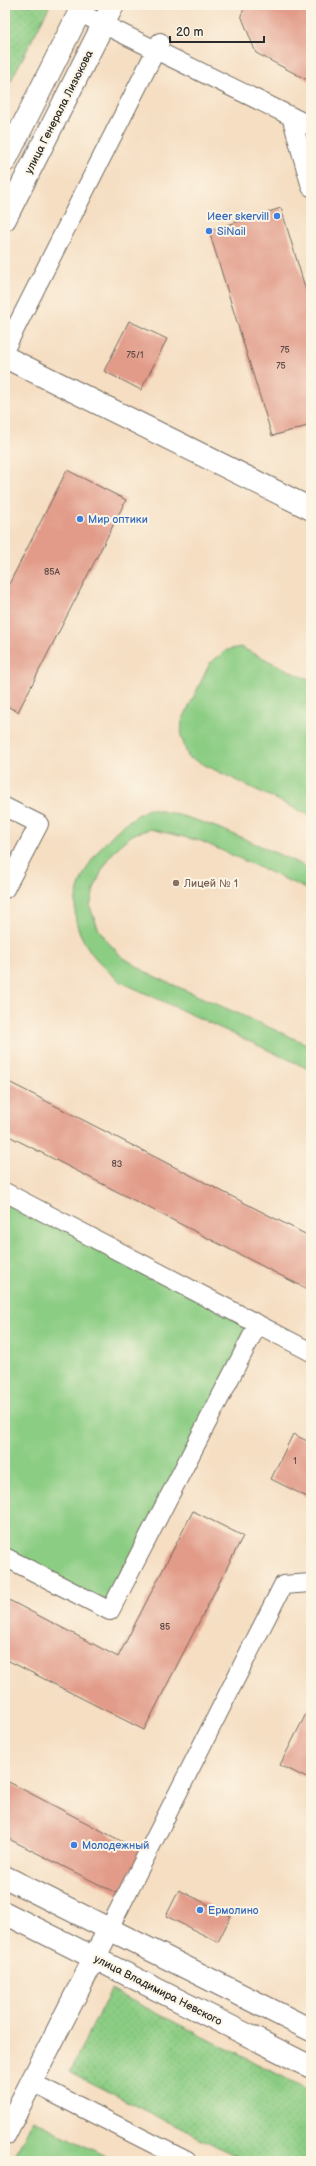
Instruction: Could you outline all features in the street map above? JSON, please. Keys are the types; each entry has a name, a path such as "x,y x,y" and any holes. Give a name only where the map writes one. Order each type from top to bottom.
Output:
{"street":[{"name":"улица Генерала Лизюкова","path":"5,219 113,5"},
{"path":"5,161 82,9"},
{"path":"5,357 311,508"},
{"path":"5,1877 311,2030"},
{"name":"улица Владимира Невского","path":"5,1913 311,2067"},
{"path":"5,2134 109,1929"}],"lane":[{"path":"82,9 103,24 158,46 311,126"},
{"path":"5,349 158,46"},
{"path":"291,116 311,187"},
{"path":"5,807 39,824 5,890"},
{"path":"5,1192 311,1352"},
{"path":"5,1557 110,1611 258,1324"},
{"path":"109,1929 283,1585 311,1583"},
{"path":"31,2082 187,2161"}],"green space":[{"path":"5,5 50,5 5,92"},
{"path":"240,647 311,681 311,816 188,757 181,736 182,721 210,663 227,650"},
{"path":"149,809 170,813 211,825 311,869 311,891 201,841 150,829 134,834 123,842 112,854 102,870 94,889 90,907 98,928 107,941 121,956 149,974 311,1046 311,1070 121,982 102,966 91,953 79,931 75,913 77,895 83,877 92,860 105,843 119,829"},
{"path":"5,1192 258,1324 110,1611 5,1557"},
{"path":"111,1990 311,2091 311,2161 246,2161 69,2072"},
{"path":"33,2120 115,2161 12,2161"}],"building":[{"path":"246,5 311,5 311,82 256,53 241,15"},
{"path":"281,208 311,307 311,425 272,436 209,231"},
{"path":"129,321 167,339 141,390 104,371"},
{"path":"67,470 126,500 18,712 5,705 5,592"},
{"path":"5,1080 311,1237 311,1291 5,1134"},
{"path":"293,1434 311,1443 311,1499 271,1479"},
{"path":"193,1511 243,1536 144,1730 5,1659 5,1598 118,1657"},
{"path":"311,1704 311,1780 280,1765"},
{"name":"Молодежный","path":"5,1780 142,1852 120,1895 5,1837"},
{"path":"179,1890 231,1916 218,1942 166,1916"}],"place":[{"name":"Иeer skervill","path":"277,216"},
{"name":"SiNail","path":"209,231"},
{"name":"Мир оптики","path":"80,519"},
{"name":"Лицей № 1","path":"176,883"},
{"name":"Молодежный","path":"74,1845"},
{"name":"Ермолино","path":"200,1910"}]}
